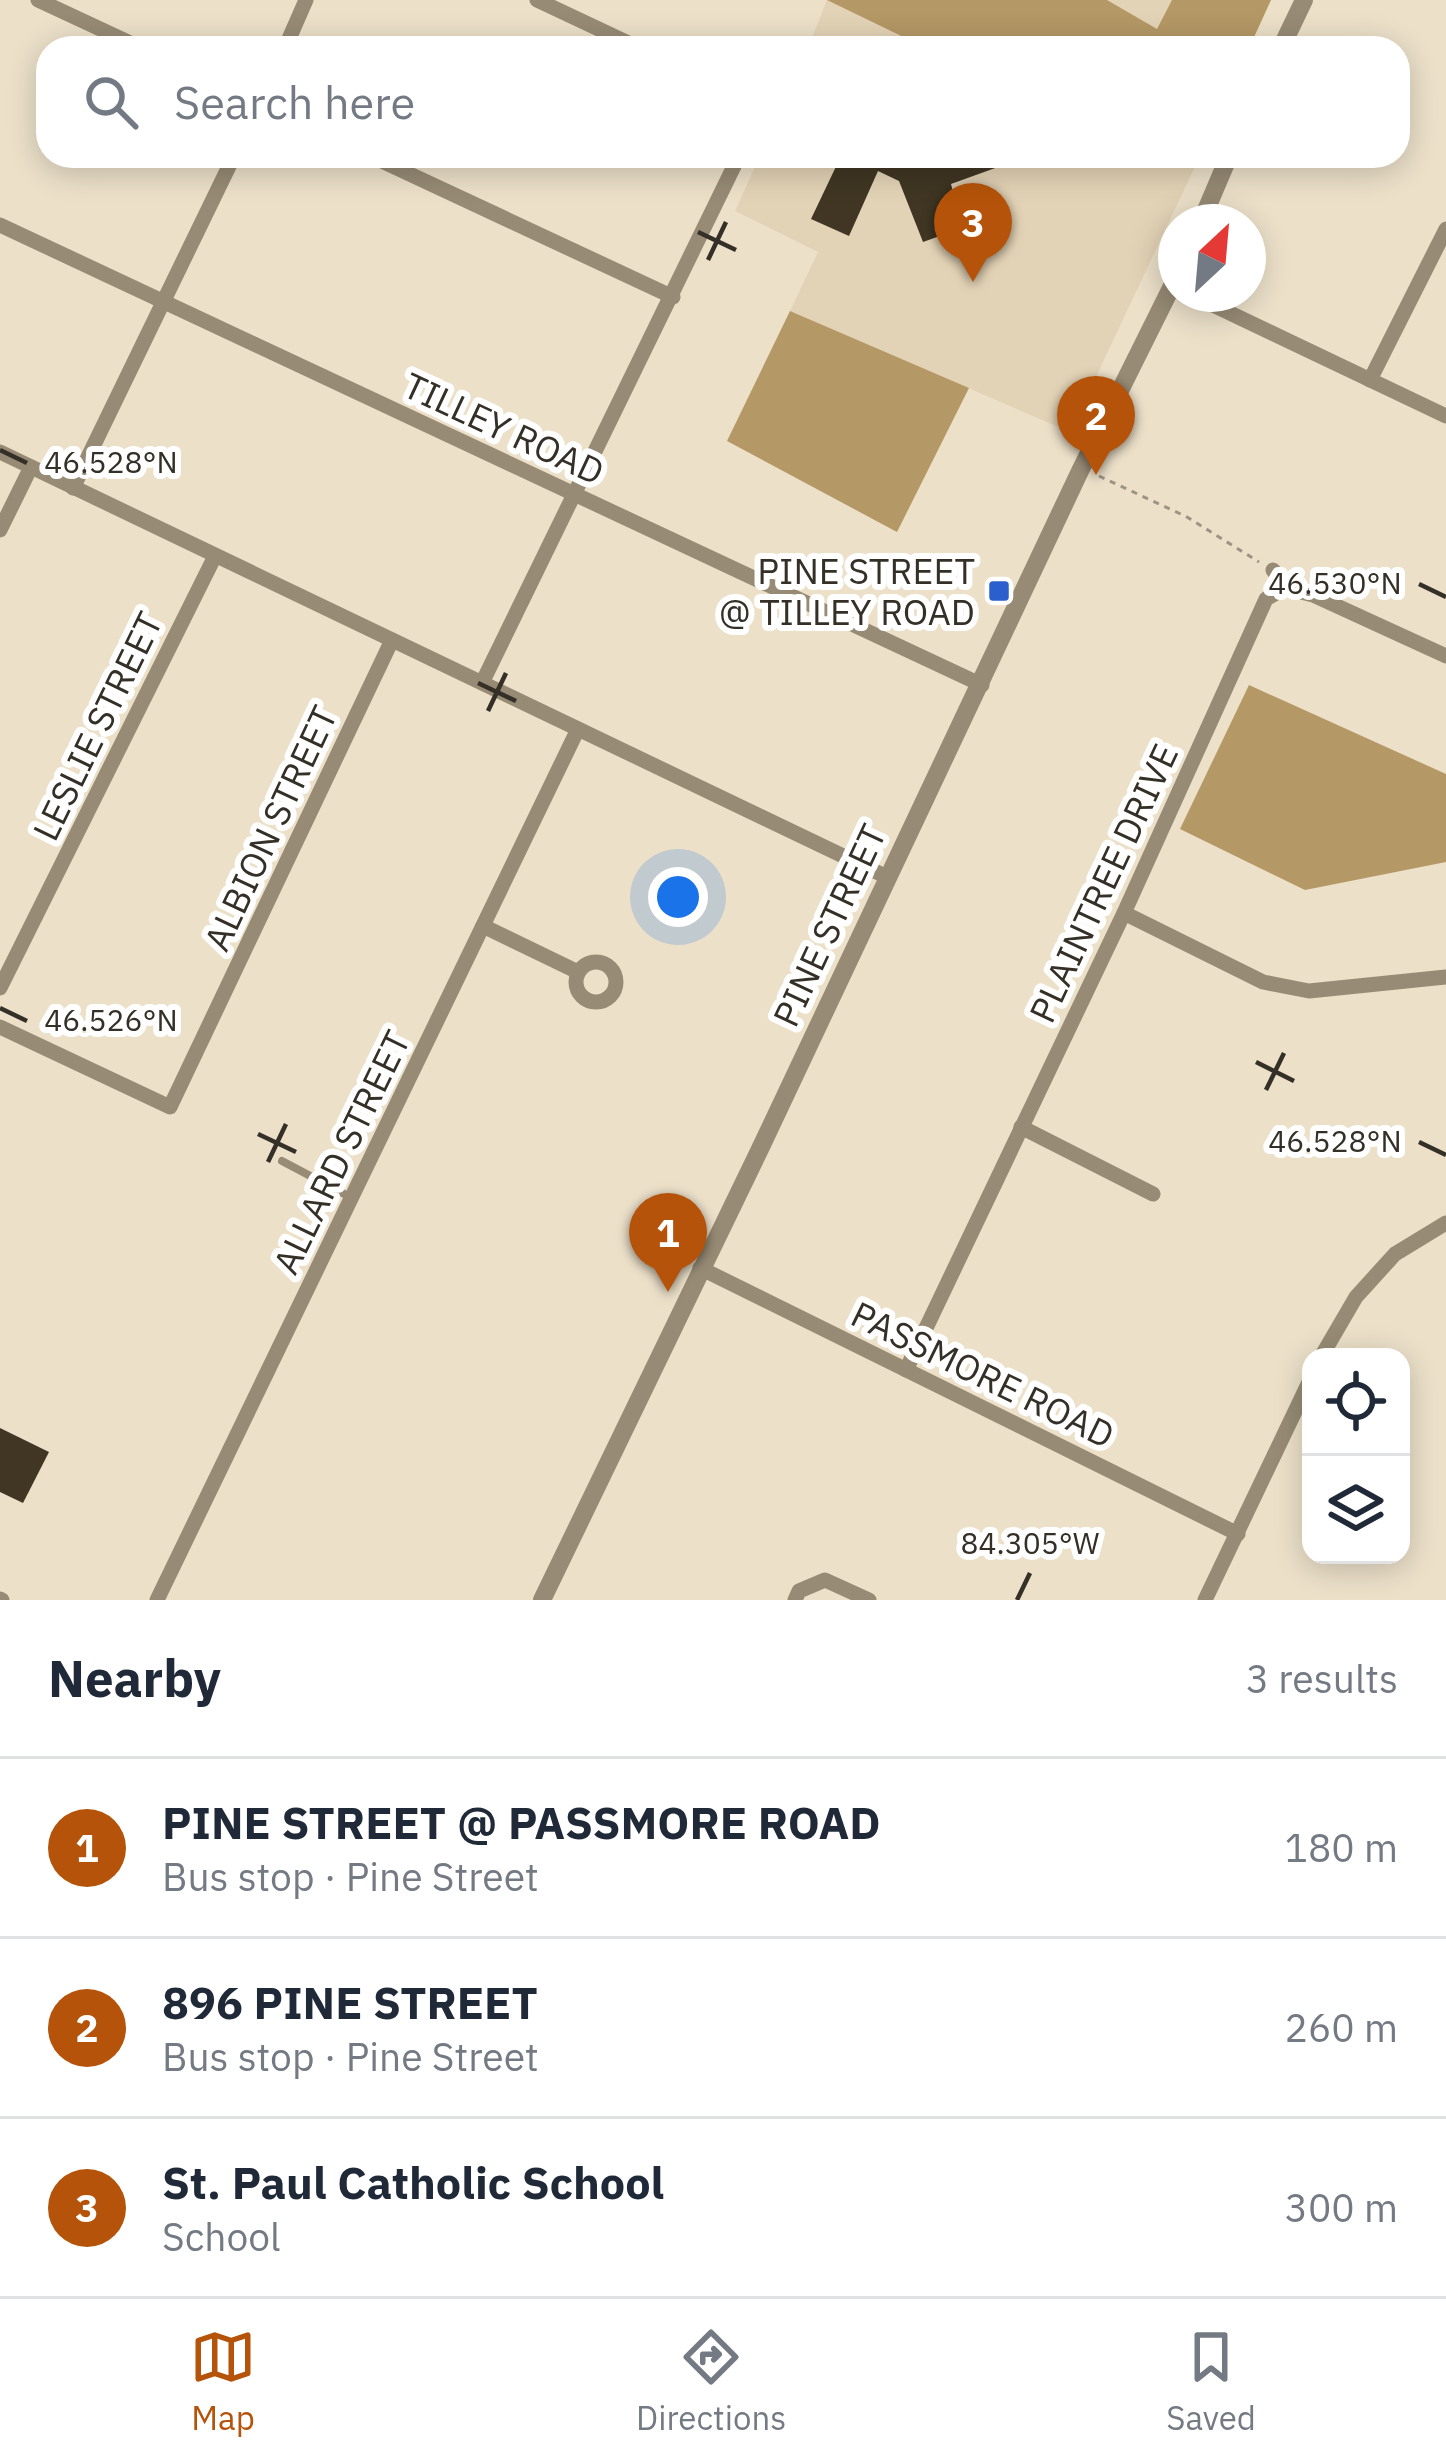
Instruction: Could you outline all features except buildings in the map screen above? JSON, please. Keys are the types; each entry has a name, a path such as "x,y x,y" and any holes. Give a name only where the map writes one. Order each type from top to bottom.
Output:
{"street":[{"path":"38,0 115,36"},
{"path":"290,36 306,0"},
{"path":"537,0 614,36"},
{"path":"1287,36 1304,0"},
{"path":"73,488 228,168"},
{"path":"397,168 674,297"},
{"path":"482,683 734,168"},
{"path":"1209,204 1224,168"},
{"name":"TILLEY ROAD","path":"0,225 982,685"},
{"path":"1370,380 1446,229"},
{"name":"PINE STREET","path":"542,1600 1082,467 1165,312"},
{"path":"1232,312 1446,416"},
{"path":"0,452 887,877"},
{"path":"0,530 31,467"},
{"name":"LESLIE STREET","path":"0,988 215,556"},
{"path":"1274,571 1285,588 1313,595 1446,656"},
{"name":"PLAINTREE DRIVE","path":"906,1370 1124,913 1266,599 1285,588"},
{"name":"ALBION STREET","path":"0,1027 170,1107 392,640"},
{"name":"ALLARD STREET","path":"157,1600 578,729"},
{"path":"1124,913 1263,982 1309,991 1446,977"},
{"path":"483,926 578,972"},
{"path":"1021,1127 1153,1194"},
{"path":"1326,1348 1356,1297 1395,1254 1446,1223"},
{"name":"PASSMORE ROAD","path":"700,1268 1238,1534"},
{"path":"1205,1600 1302,1397"},
{"path":"795,1600 799,1592 825,1580 869,1600"}],"lane":[{"path":"282,1161 352,1198"}],"path":[{"path":"1082,467 1187,518 1274,571"}],"shaded area":[{"path":"827,0 1271,0 1254,36 813,36"},
{"path":"827,0 1107,0 1157,29 1172,0 1271,0 1254,36 901,36"},
{"path":"755,168 1194,168 1177,204 1158,204 1158,245 1070,432 790,311 818,252 735,211"},
{"path":"790,311 969,388 897,532 727,441"},
{"path":"1249,685 1446,774 1446,862 1305,890 1180,829"}],"place":[{"name":"St. Paul Catholic School","path":"973,282"},
{"name":"896 PINE STREET","path":"1096,475"},
{"name":"PINE STREET @ TILLEY ROAD","path":"999,591"},
{"name":"PINE STREET @ PASSMORE ROAD","path":"668,1292"}]}
